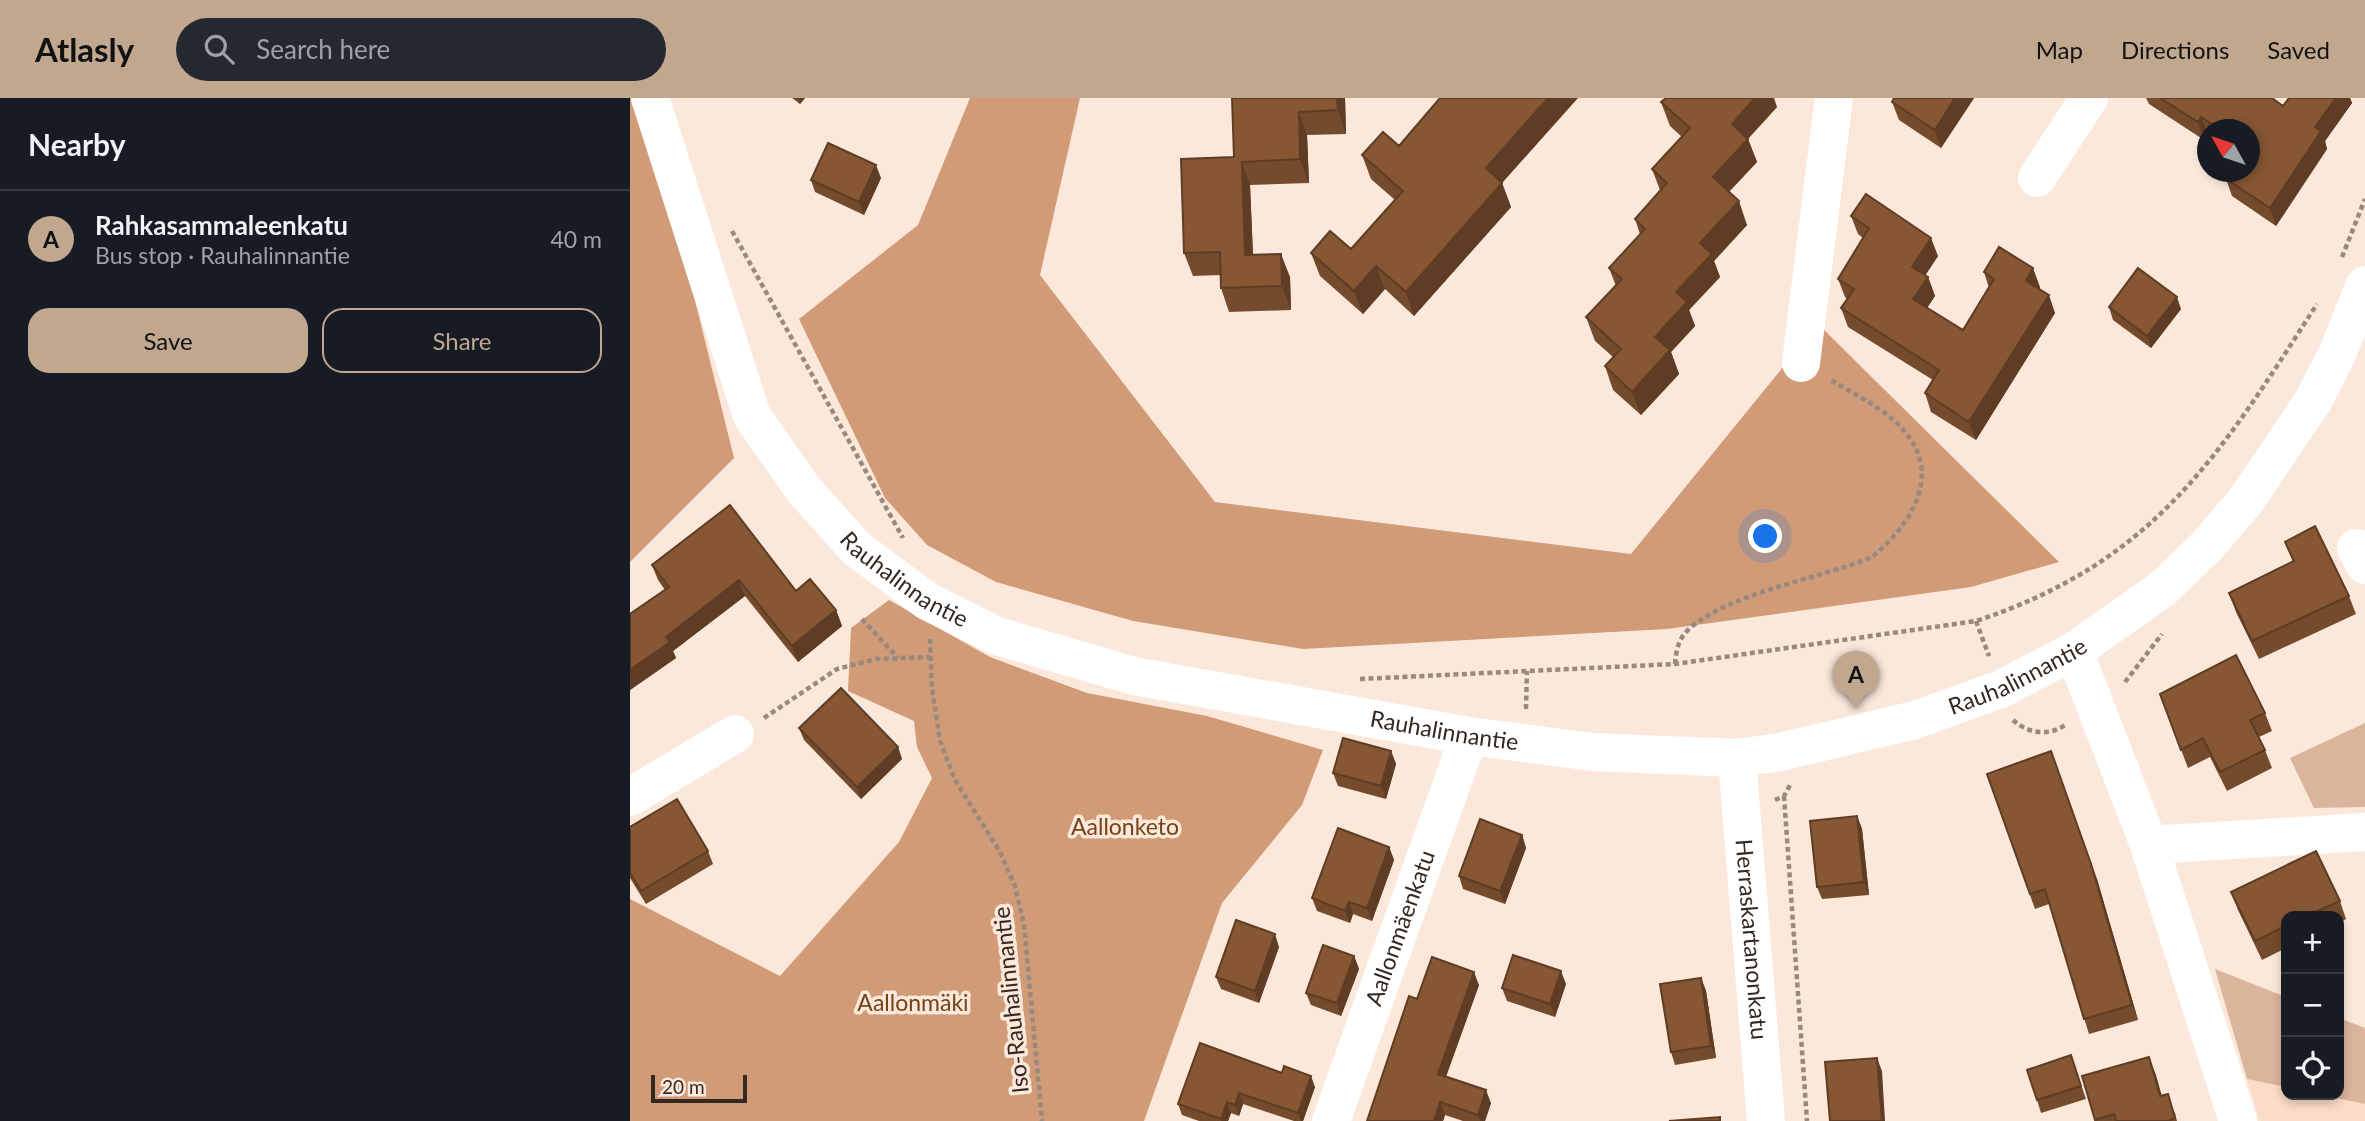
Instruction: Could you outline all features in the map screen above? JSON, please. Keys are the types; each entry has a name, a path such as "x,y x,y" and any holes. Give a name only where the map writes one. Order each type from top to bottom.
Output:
{"street":[{"name":"Rauhalinnantie","path":"650,98 752,416 803,489 857,549 928,601 997,636 1135,676 1469,736 1593,752 1737,758 1780,752 1915,720 2001,689 2074,651 2162,589 2207,546 2247,499 2313,401 2337,354 2351,275"},
{"path":"1801,363 1834,98"},
{"path":"2037,178 2089,98"},
{"path":"2074,651 2149,845 2238,1121"},
{"path":"630,797 735,734"},
{"name":"Aallonmäenkatu","path":"1331,1121 1469,736"},
{"name":"Herraskartanonkatu","path":"1737,758 1766,1121"},
{"path":"2149,845 2365,832"}],"path":[{"path":"2351,275 2365,199"},
{"path":"731,228 907,545"},
{"path":"1349,679 1675,664 1976,621 2028,602 2084,575 2118,552 2190,485 2217,453 2321,297"},
{"path":"1675,664 1677,648 1686,631 1712,612 1872,557 1890,542 1916,503 1922,482 1921,460 1911,440 1872,405 1801,363"},
{"name":"Iso-Rauhalinnantie","path":"928,601 930,657 940,741 955,780 1000,852 1015,886 1024,925 1042,1121"},
{"path":"862,620 898,658"},
{"path":"2098,717 2164,631"},
{"path":"735,734 776,712 837,669 876,659 930,657"},
{"path":"1784,796 1807,1121"}],"shaded area":[{"path":"2365,723 2365,807 2314,808 2290,758"},
{"path":"2215,969 2281,995 2281,1086 2247,1079"},
{"path":"2344,1020 2365,1028 2365,1104 2344,1100"},
{"path":"2247,1079 2281,1086 2281,1100 2344,1100 2365,1104 2365,1121 2260,1121"}],"green space":[{"path":"630,98 645,98 734,458 630,562"},
{"path":"970,98 1080,98 1040,275 1215,502 1631,554 1818,324 2059,562 1971,587 1667,629 1303,649 1133,621 996,582 927,545 885,498 799,319 918,225"},
{"path":"889,600 990,657 1087,693 1207,716 1323,750 1302,805 1222,903 1144,1121 630,1121 630,899 780,976 899,842 932,778 917,747 914,721 848,691 851,628"}],"building":[{"path":"1232,98 1337,98 1338,110 1299,112 1300,159 1242,162 1245,255 1281,254 1282,286 1221,288 1220,252 1184,253 1181,159 1234,157"},
{"path":"1440,98 1548,98 1486,168 1502,183 1406,292 1376,266 1354,291 1311,253 1330,231 1351,249 1403,191 1362,155 1383,132 1399,146"},
{"path":"1666,98 1755,98 1732,124 1748,139 1713,177 1739,201 1700,243 1712,254 1676,292 1687,302 1655,337 1670,350 1632,392 1605,366 1621,349 1586,317 1622,279 1609,268 1645,229 1635,219 1667,183 1652,169 1690,128 1661,102"},
{"path":"1894,98 1955,98 1935,130 1892,102"},
{"path":"2160,98 2272,98 2283,106 2289,98 2336,98 2315,127 2321,131 2270,208 2231,182 2260,182 2260,119 2201,117 2197,121"},
{"path":"828,143 876,165 859,202 811,180"},
{"path":"1866,194 1931,238 1912,267 1928,277 1913,299 1963,330 1994,279 1984,272 1999,247 2033,268 2026,281 2049,295 1969,422 1925,393 1939,370 1841,308 1854,289 1838,279 1869,228 1851,216"},
{"path":"2138,268 2177,297 2147,336 2109,307"},
{"path":"730,505 796,591 810,579 836,610 792,646 739,580 666,637 670,642 630,670 630,614 669,587 652,565"},
{"path":"2315,526 2349,596 2252,641 2229,593 2294,561 2285,542"},
{"path":"2236,655 2265,713 2250,720 2265,750 2220,772 2203,738 2181,750 2160,694"},
{"path":"841,688 898,747 857,787 799,728"},
{"path":"1343,738 1391,751 1381,786 1333,773"},
{"path":"2051,751 2091,864 2132,1005 2084,1019 2045,889 2030,894 1987,774"},
{"path":"677,799 708,851 641,891 630,873 630,827"},
{"path":"1857,816 1864,882 1817,887 1810,821"},
{"path":"1480,819 1522,835 1500,891 1459,876"},
{"path":"1338,828 1389,847 1367,908 1349,902 1345,911 1312,898"},
{"path":"2316,851 2340,901 2318,911 2281,911 2281,928 2255,941 2231,892"},
{"path":"1236,920 1275,934 1255,991 1216,977"},
{"path":"1323,945 1354,956 1337,1003 1306,993"},
{"path":"1513,955 1561,971 1550,1004 1502,988"},
{"path":"1432,957 1474,972 1438,1074 1486,1090 1478,1115 1440,1102 1434,1121 1367,1121 1409,996 1417,999"},
{"path":"1701,978 1711,1046 1671,1052 1660,984"},
{"path":"1200,1043 1282,1073 1284,1066 1311,1076 1298,1113 1239,1093 1235,1105 1227,1102 1221,1119 1178,1104"},
{"path":"2071,1055 2081,1086 2037,1100 2027,1070"},
{"path":"2149,1057 2160,1096 2168,1094 2175,1118 2168,1121 2116,1121 2114,1114 2095,1120 2082,1076"},
{"path":"1877,1058 1882,1121 1830,1121 1825,1062"},
{"path":"1720,1117 1720,1121 1669,1121"}],"place":[{"name":"Rahkasammaleenkatu","path":"1856,709"}],"park label":[{"name":"Aallonketo","path":"1125,827"},
{"name":"Aallonmäki","path":"913,1003"}]}
